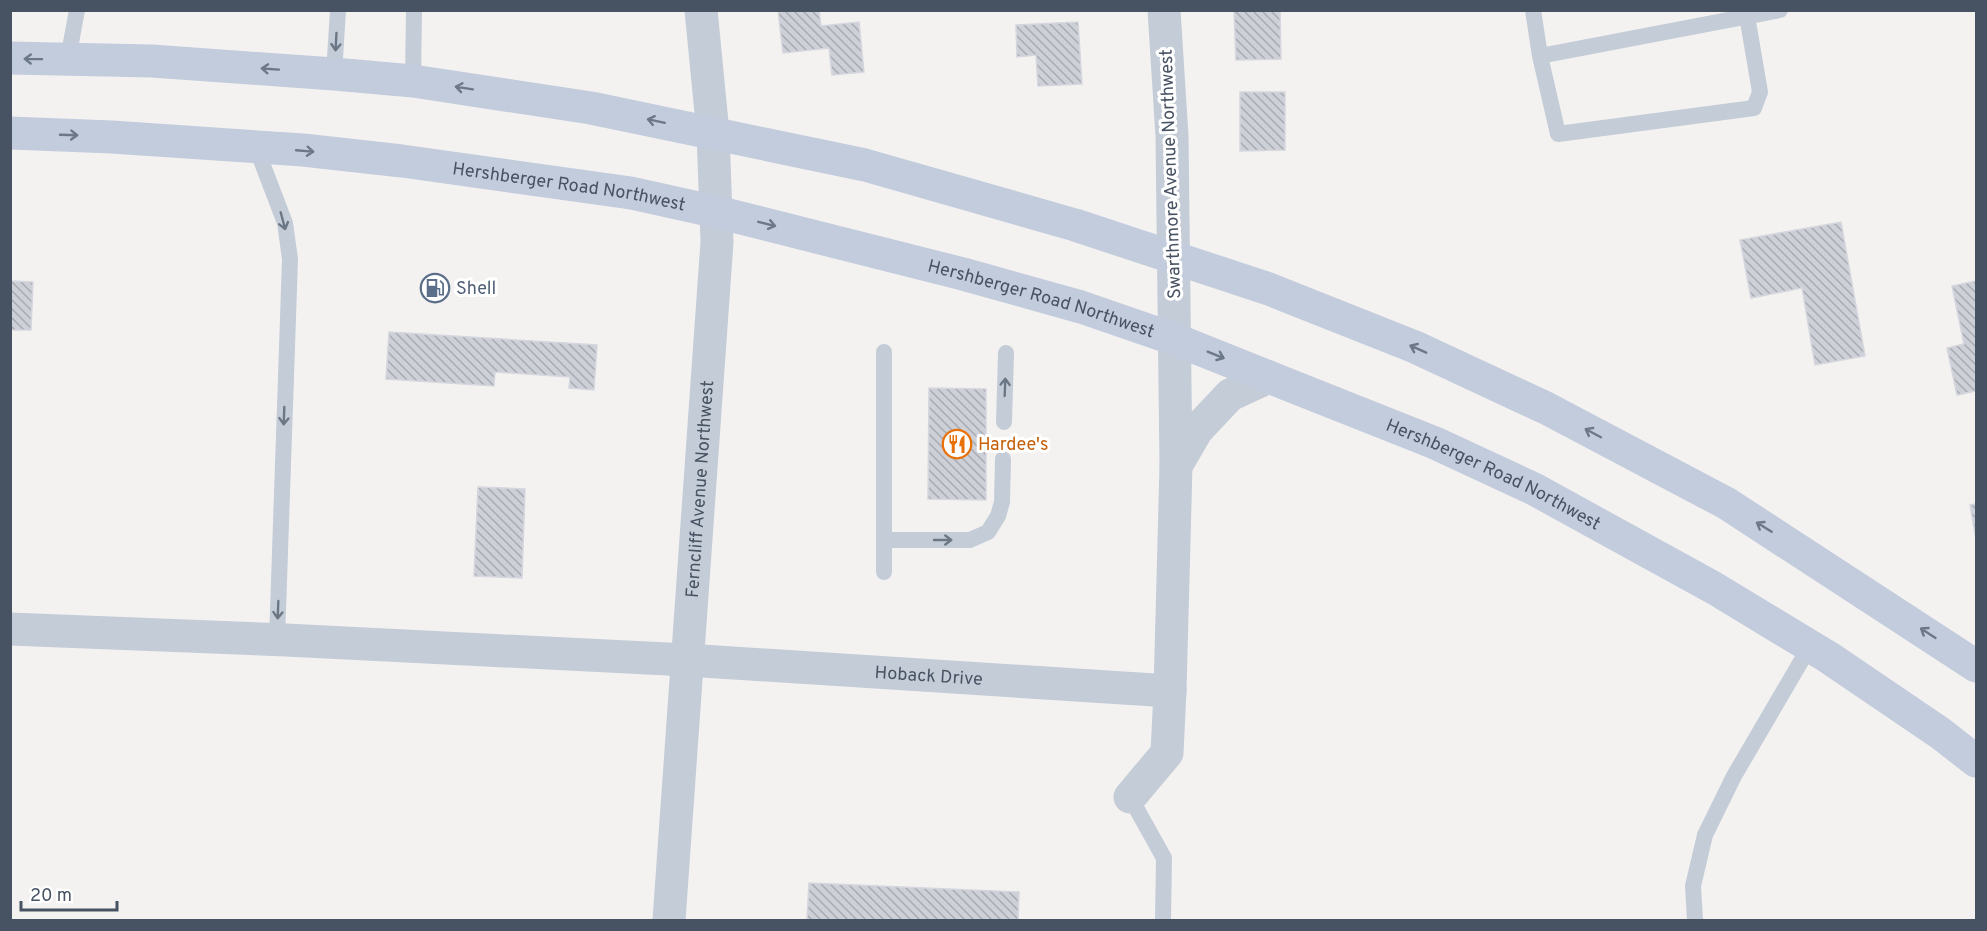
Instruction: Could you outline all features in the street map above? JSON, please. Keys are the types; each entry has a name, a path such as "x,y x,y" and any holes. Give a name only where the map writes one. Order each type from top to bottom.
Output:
{"main road":[{"path":"10,58 152,61 334,74 413,81 591,108 865,165 1076,225 1269,289 1415,347 1546,408 1726,503 1977,666"},
{"name":"Hershberger Road Northwest","path":"10,133 256,147 402,161 620,191 717,212 963,274 1081,307 1174,339 1269,376 1435,443 1534,489 1714,588 1810,646 1977,761"}],"street":[{"name":"Ferncliff Avenue Northwest","path":"669,921 717,242 713,133 701,10"},
{"name":"Swarthmore Avenue Northwest","path":"1130,797 1167,753 1170,691 1176,466 1172,136 1164,10"},
{"path":"1176,466 1197,430 1230,395 1269,376"},
{"name":"Hoback Drive","path":"10,629 687,660 1170,691"}],"lane":[{"path":"68,59 77,10"},
{"path":"334,74 338,10"},
{"path":"413,81 414,10"},
{"path":"1533,10 1540,56 1558,134 1755,108 1760,92 1747,14"},
{"path":"1540,56 1747,14 1780,10"},
{"path":"256,147 285,223 290,259 276,640"},
{"path":"884,352 884,572"},
{"path":"1004,422 1006,353"},
{"path":"884,540 970,540 988,532 998,516 1002,502 1003,459"},
{"path":"1695,921 1694,886 1705,835 1734,776 1810,646"},
{"path":"1130,797 1164,858 1163,921"}],"building":[{"path":"778,10 819,10 821,26 859,22 864,72 832,75 829,48 783,53"},
{"path":"1234,10 1280,10 1281,59 1236,60"},
{"path":"1078,22 1082,84 1038,86 1036,55 1017,57 1016,25"},
{"path":"1240,92 1285,92 1285,150 1240,151"},
{"path":"1841,222 1865,356 1815,365 1802,288 1751,298 1740,240"},
{"path":"10,281 33,282 31,330 10,330"},
{"path":"1976,281 1976,391 1957,395 1947,348 1964,344 1952,286"},
{"path":"389,332 597,345 594,390 569,388 570,377 495,372 494,386 386,379"},
{"name":"Hardee's","path":"929,388 986,389 986,500 928,499"},
{"path":"478,487 525,489 522,578 474,576"},
{"path":"1976,504 1976,539 1970,505"},
{"path":"809,883 1019,892 1018,920 807,920"}],"place":[{"name":"Shell","path":"435,288"},
{"name":"Hardee's","path":"957,444"}]}
